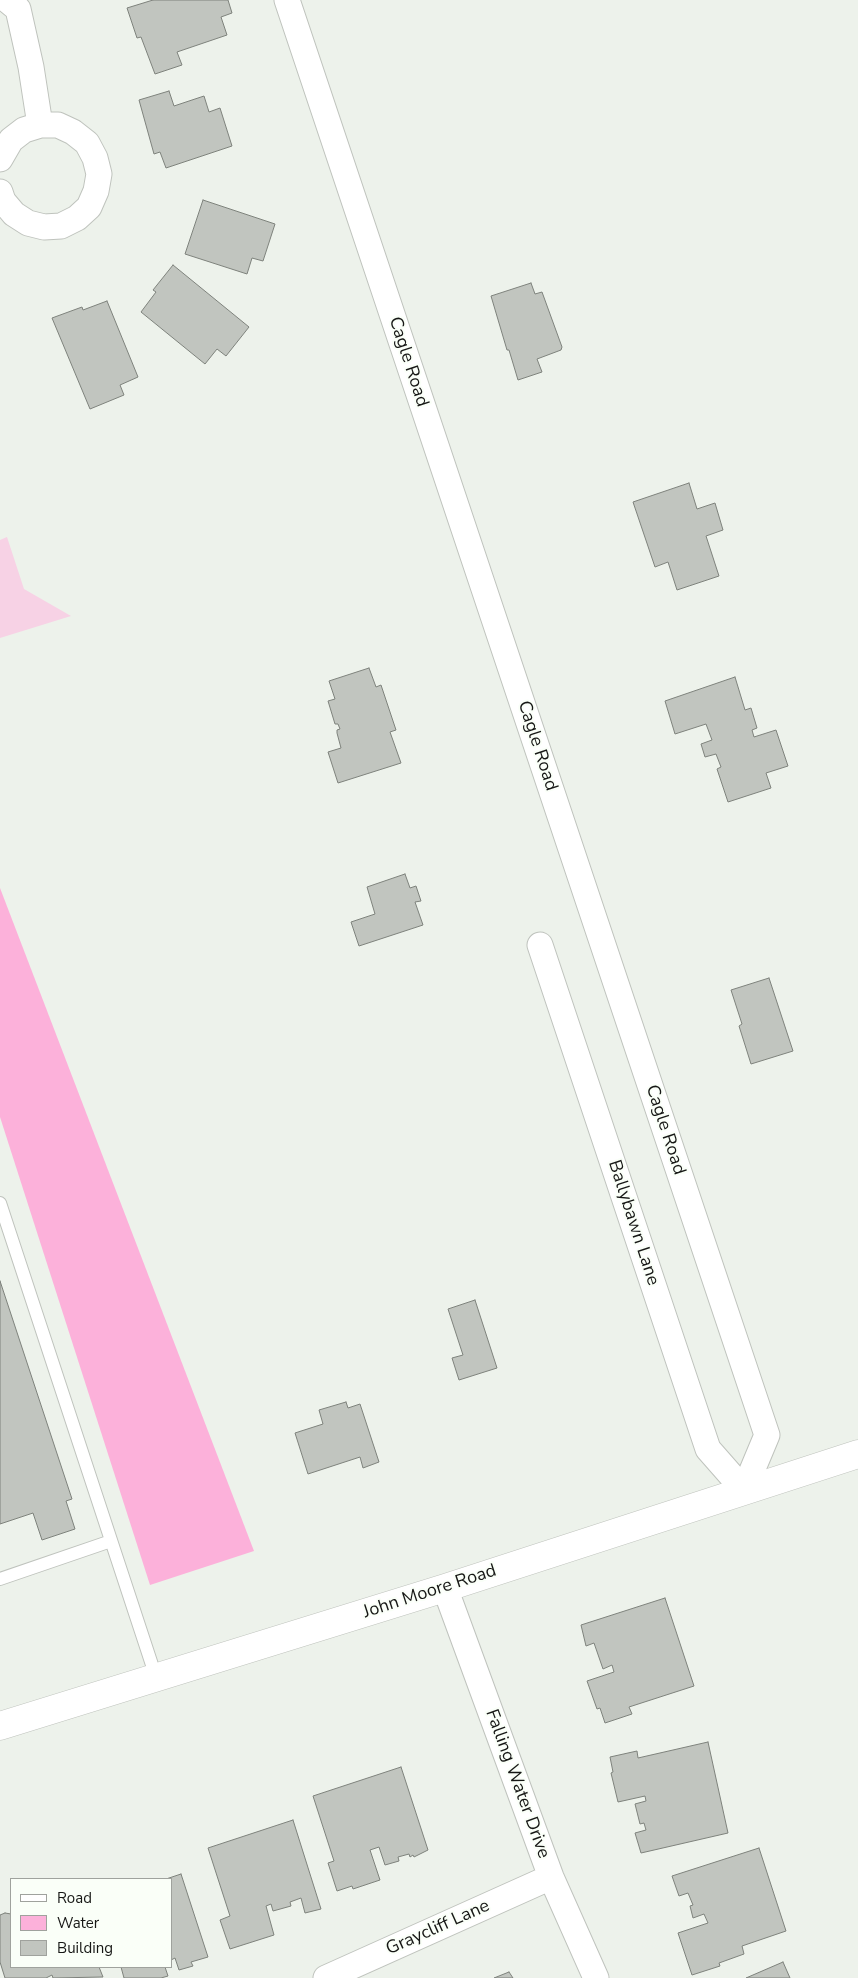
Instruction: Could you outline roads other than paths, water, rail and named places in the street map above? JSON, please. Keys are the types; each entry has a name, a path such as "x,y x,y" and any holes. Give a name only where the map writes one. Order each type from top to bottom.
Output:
{"street":[{"path":"7,0 18,9 31,67 40,125"},
{"name":"Cagle Road","path":"287,0 767,1435 744,1490"},
{"path":"0,159 11,140 24,130 40,125 58,125 73,132 87,142 95,158 99,174 96,191 89,206 77,218 61,226 44,227 28,223 14,214 0,192"},
{"name":"Ballybawn Lane","path":"540,945 708,1449 744,1490"},
{"name":"John Moore Road","path":"0,1726 445,1588 858,1454"},
{"name":"Falling Water Drive","path":"445,1588 551,1877 596,1978"},
{"name":"Graycliff Lane","path":"326,1978 551,1877"}],"lane":[{"path":"0,1203 156,1677"},
{"path":"0,1579 111,1541"}],"water":[{"path":"0,888 254,1551 150,1585 0,1117"}]}
